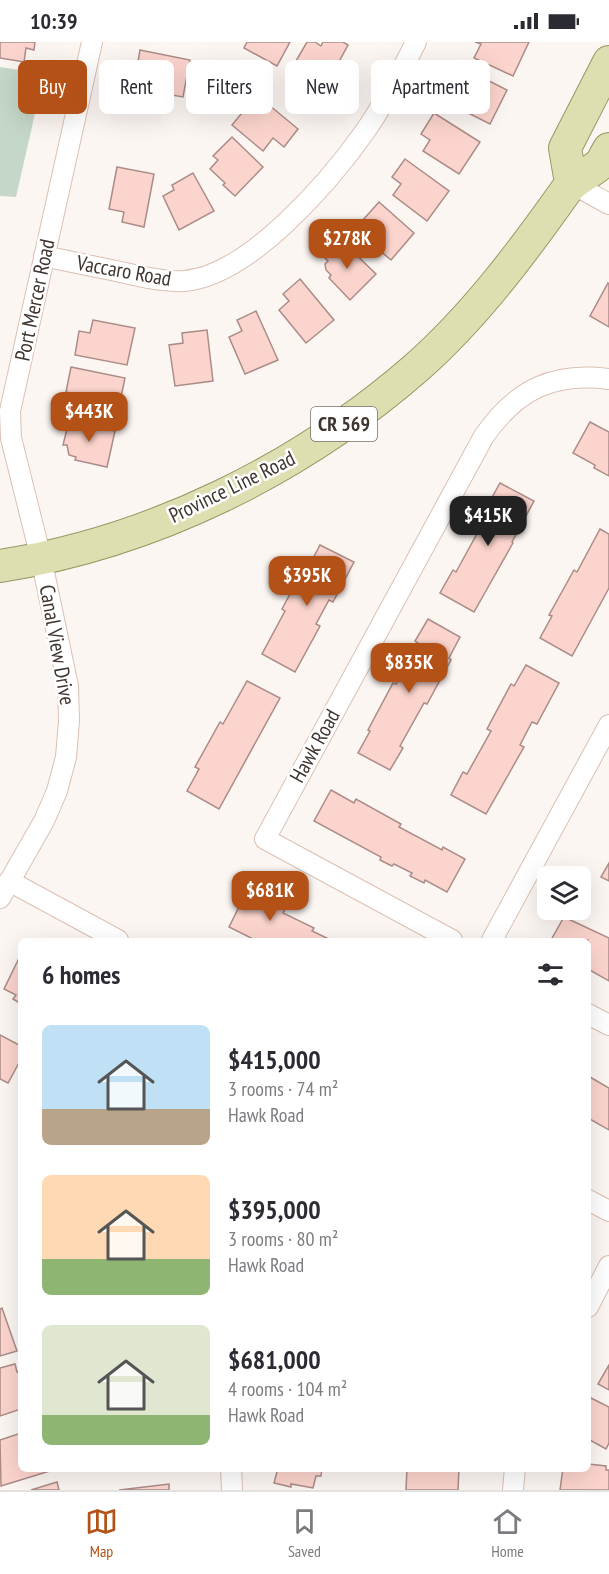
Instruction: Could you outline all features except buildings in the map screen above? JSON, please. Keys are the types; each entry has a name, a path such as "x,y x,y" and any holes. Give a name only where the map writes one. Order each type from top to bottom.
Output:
{"main road":[{"path":"571,183 565,148 609,62"},
{"name":"Province Line Road","path":"0,566 100,543 172,518 236,489 300,454 363,412 417,367 458,326 534,236 571,183 601,163 609,148"}],"street":[{"name":"Port Mercer Road","path":"41,558 11,438 10,411 92,42"},
{"name":"Vaccaro Road","path":"44,256 159,280 184,281 209,276 230,267 253,251 327,179 366,130 394,86 416,42"},
{"path":"571,183 609,204"},
{"name":"Hawk Road","path":"448,938 265,839 479,446 498,416 517,399 560,379 586,376 609,379"},
{"name":"Canal View Drive","path":"5,889 44,821 57,792 66,757 69,721 68,686 41,558"},
{"path":"493,938 609,725"},
{"path":"5,889 114,938"},
{"path":"591,1016 609,1025"},
{"path":"591,1202 609,1211"},
{"path":"591,1301 609,1266"},
{"path":"231,1472 232,1490"},
{"path":"513,1490 515,1472"}],"green space":[{"path":"0,67 18,70 18,114 35,114 16,197 0,196"}]}
